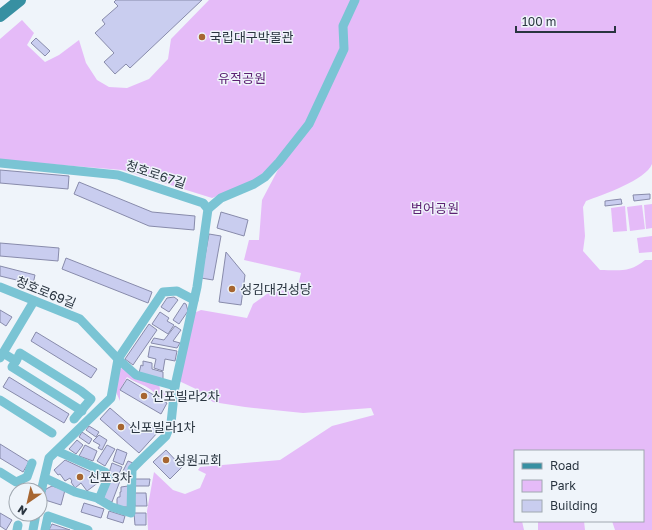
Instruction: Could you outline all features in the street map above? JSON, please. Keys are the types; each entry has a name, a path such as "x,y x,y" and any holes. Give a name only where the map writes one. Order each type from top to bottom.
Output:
{"main road":[{"path":"0,16 20,0"}],"street":[{"path":"45,478 75,492 99,499 112,507 131,513 132,469 166,436 171,423 175,386 194,300 208,209 221,198 254,184 265,177 280,162 309,124 344,49 343,26 355,0"},
{"name":"청호로67길","path":"0,163 118,175 203,203 208,209"},
{"name":"청호로69길","path":"0,287 80,319 118,359 136,375 175,386"},
{"path":"44,482 49,458 112,398 118,359 163,292 177,291 194,300"},
{"path":"16,361 2,350 34,301"},
{"path":"74,419 82,411 91,399 81,391 20,353 12,367 82,411"},
{"path":"0,400 52,433"},
{"path":"57,451 105,472 108,478 99,499"},
{"path":"0,472 16,482 27,477 32,463"},
{"path":"45,530 48,516 88,530"}],"green space":[{"name":"유적공원","path":"209,0 352,0 341,48 306,123 278,160 252,183 212,198 122,170 0,160 0,39 22,20 34,33 27,45 45,62 59,55 79,40 86,63 97,80 109,87 127,88 149,79 168,59 171,39"},
{"name":"범어공원","path":"358,0 652,0 652,164 648,170 633,181 586,201 583,207 585,236 583,251 600,270 624,270 634,267 645,260 652,260 652,530 615,530 612,522 644,522 644,450 514,450 514,522 522,522 524,530 148,530 147,511 154,472 173,490 185,494 200,488 206,474 198,470 200,467 280,460 332,426 374,415 371,408 303,413 213,402 196,389 179,381 194,313 201,310 247,318 253,304 271,291 297,290 301,273 244,260 249,240 259,240 262,200 281,164 311,125 345,50 344,30"},
{"path":"652,204 652,228 646,229 644,205"},
{"path":"642,205 645,229 630,231 627,207"},
{"path":"625,206 627,231 613,232 611,208"},
{"path":"652,236 652,252 639,253 637,238"},
{"path":"123,367 159,385 160,389 168,393 167,400 161,398 145,386 127,377 120,390 120,401 116,392 118,371"},
{"path":"538,522 584,522 585,530 538,530"}],"building":[{"name":"국립대구박물관","path":"116,0 202,0 130,68 126,64 115,74 104,62 114,53 95,33 105,24 102,20 118,6 114,2"},
{"path":"36,38 50,51 45,56 31,43"},
{"path":"0,170 69,176 68,189 0,183"},
{"path":"79,182 152,212 195,216 194,230 149,226 74,194"},
{"path":"650,194 650,199 634,201 633,195"},
{"path":"621,199 622,204 605,206 605,201"},
{"path":"221,212 248,220 244,236 217,228"},
{"path":"209,234 221,236 213,280 201,278"},
{"path":"0,243 59,248 58,261 0,256"},
{"name":"성김대건성당","path":"226,252 245,275 241,305 219,302"},
{"path":"66,258 152,292 148,303 62,269"},
{"path":"0,266 35,275 33,284 0,276"},
{"path":"174,297 178,300 169,312 161,307 167,298"},
{"path":"184,303 186,304 188,311 179,324 173,320"},
{"path":"0,310 12,317 6,326 0,322"},
{"path":"160,312 169,318 167,321 174,325 168,334 152,324"},
{"path":"149,324 157,330 133,365 125,359"},
{"path":"175,326 181,330 173,341 180,343 177,348 151,343 154,338 164,340"},
{"path":"36,332 97,369 91,378 31,341"},
{"path":"150,346 177,351 175,361 165,359 163,371 154,368 156,359 148,357"},
{"path":"143,361 152,363 152,369 163,372 163,379 139,373 141,365 143,366"},
{"path":"9,377 69,414 64,423 3,387"},
{"name":"신포빌라2차","path":"127,379 167,403 161,414 120,390"},
{"name":"신포빌라1차","path":"110,408 139,433 148,423 158,432 139,453 100,419"},
{"path":"89,426 99,432 96,437 86,430"},
{"path":"82,432 92,439 89,444 79,437"},
{"path":"99,435 107,440 102,450 98,448 100,445 93,441"},
{"path":"77,440 83,445 76,454 69,449"},
{"path":"0,444 29,462 23,472 0,458"},
{"path":"85,445 97,451 93,461 79,456"},
{"path":"107,445 115,449 105,466 97,461"},
{"path":"117,449 127,453 123,465 113,461"},
{"path":"166,450 182,467 170,479 153,462"},
{"name":"신포3차","path":"65,460 95,474 99,478 97,480 99,482 87,491 81,483 75,488 70,478 65,481 60,474 58,475 54,470"},
{"path":"128,461 133,463 130,476 126,476 126,478 121,475"},
{"path":"112,463 122,467 118,476 109,473"},
{"path":"111,477 120,481 112,502 103,499"},
{"path":"135,479 150,479 149,486 135,486"},
{"path":"52,486 65,490 61,505 48,501 48,488"},
{"path":"128,486 129,507 119,507 117,506 117,499 120,497 121,487"},
{"path":"134,493 146,493 147,506 135,506"},
{"path":"84,503 104,509 101,518 81,512"},
{"path":"109,511 125,516 123,523 107,518"},
{"path":"0,513 8,518 8,522 11,522 6,530 0,526"},
{"path":"134,513 146,513 146,525 135,525"},
{"path":"52,524 70,530 49,530"}],"place":[{"name":"국립대구박물관","path":"202,37"},
{"name":"성김대건성당","path":"232,289"},
{"name":"신포빌라2차","path":"144,396"},
{"name":"신포빌라1차","path":"121,427"},
{"name":"성원교회","path":"166,460"},
{"name":"신포3차","path":"80,477"}]}
